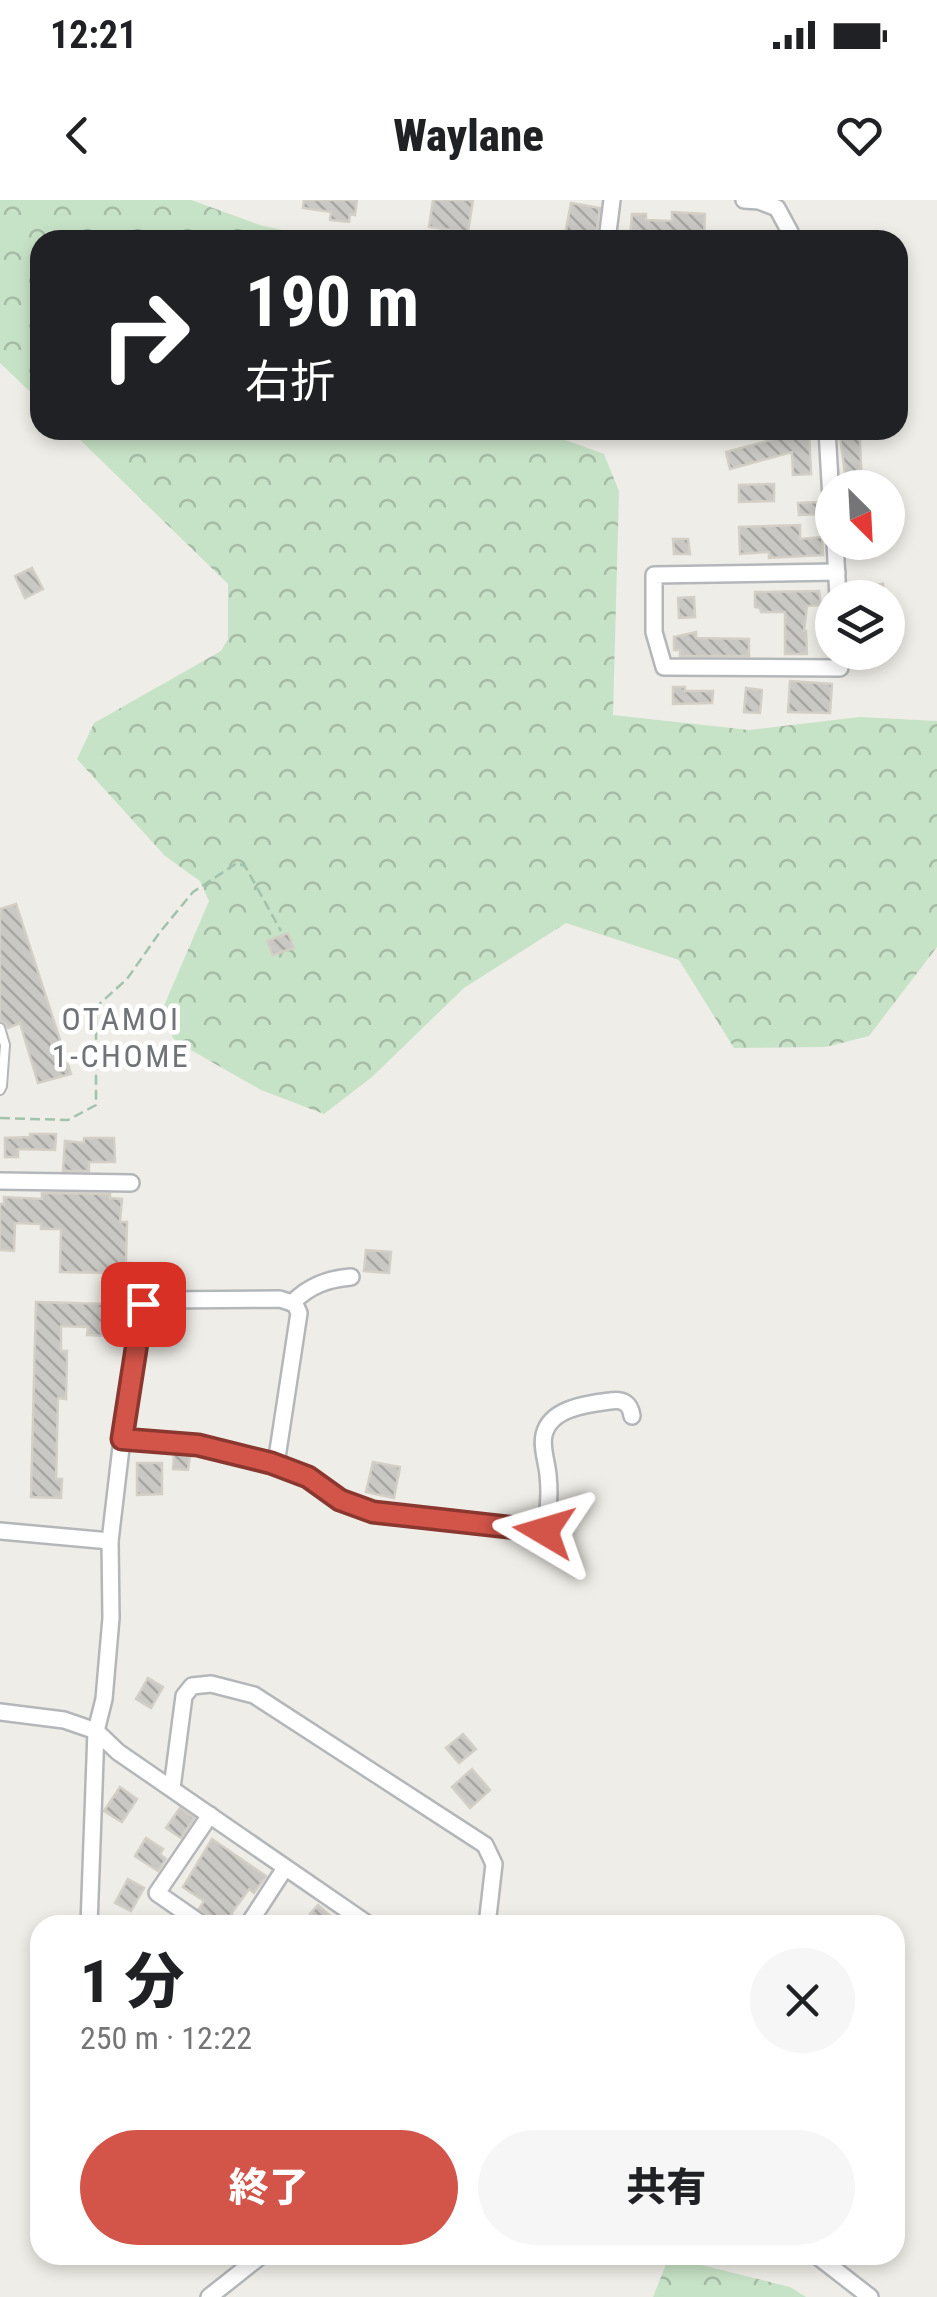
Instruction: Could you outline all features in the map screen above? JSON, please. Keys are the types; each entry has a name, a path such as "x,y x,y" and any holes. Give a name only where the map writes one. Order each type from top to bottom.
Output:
{"street":[{"path":"608,230 612,200"},
{"path":"744,200 777,208 787,230"},
{"path":"828,440 829,470"},
{"path":"836,560 837,580"},
{"path":"815,668 664,666 654,632 654,575 837,572"},
{"path":"0,1181 131,1183"},
{"path":"292,1303 306,1290 338,1278 352,1278"},
{"path":"89,1915 96,1731 104,1699 112,1618 110,1541 143,1304 158,1300 280,1298 295,1304 300,1313 276,1464"},
{"path":"122,1439 198,1445 276,1464 308,1477 340,1500 373,1512 544,1531 549,1512 544,1433 553,1418 566,1410 613,1400 624,1401 632,1416"},
{"path":"0,1531 110,1541"},
{"path":"172,1788 184,1696 192,1686 210,1684 254,1695 485,1845 494,1864 488,1915"},
{"path":"0,1712 64,1720 96,1731 118,1752 354,1915"},
{"path":"188,1915 157,1893 210,1815"},
{"path":"255,1915 286,1868"},
{"path":"208,2297 249,2265"},
{"path":"829,2265 870,2297"}],"lane":[{"path":"0,1028 5,1045 0,1090"}],"path":[{"path":"0,1118 68,1120 96,1105 96,1007 127,979 160,932 194,892 208,882 237,864 245,866 281,931"}],"green space":[{"path":"0,200 191,200 282,230 30,230 30,392 0,363"},
{"path":"80,440 566,440 604,454 619,491 613,715 749,730 860,717 937,721 937,947 869,1036 826,1047 734,1048 679,960 566,923 464,988 372,1077 324,1114 261,1090 175,1041 160,1015 209,901 200,881 165,856 77,759 94,723 221,651 228,639 228,584"},
{"path":"666,2265 701,2265 790,2287 806,2297 653,2297"}],"building":[{"path":"304,200 357,200 355,215 350,214 349,222 330,220 331,212 303,208"},
{"path":"433,200 473,200 468,230 429,227"},
{"path":"571,203 600,208 597,230 566,230"},
{"path":"672,212 705,214 704,230 631,230 632,214 646,214 646,220 672,221"},
{"path":"771,440 809,440 811,474 793,475 792,452 730,469 726,452"},
{"path":"840,440 860,441 861,470 845,470"},
{"path":"774,484 774,501 739,502 739,485"},
{"path":"815,502 815,514 799,515 798,503"},
{"path":"800,525 800,539 815,538 815,555 769,558 769,552 740,554 739,527"},
{"path":"673,539 688,539 690,554 674,554"},
{"path":"32,568 43,589 25,598 15,576"},
{"path":"815,591 815,605 807,606 807,654 785,654 785,612 761,612 755,607 755,592"},
{"path":"694,597 695,617 679,618 678,598"},
{"path":"696,632 696,638 749,639 749,656 680,656 680,650 674,650 674,637"},
{"path":"790,681 832,684 830,713 788,712"},
{"path":"673,687 713,691 712,703 673,704"},
{"path":"746,688 762,690 760,713 744,712"},
{"path":"16,904 71,1074 38,1083 20,1023 8,1028 0,1021 0,909"},
{"path":"288,933 294,948 273,955 267,941"},
{"path":"56,1134 55,1150 18,1149 18,1157 5,1157 5,1138"},
{"path":"84,1138 114,1138 115,1162 89,1162 89,1171 63,1171 65,1141 84,1143"},
{"path":"42,1193 110,1194 110,1198 122,1199 120,1222 127,1222 126,1263 132,1263 131,1290 110,1289 111,1273 60,1272 61,1229 15,1223 14,1251 0,1250 0,1204 4,1204 4,1197 42,1199"},
{"path":"366,1250 391,1252 389,1273 364,1271"},
{"path":"36,1302 107,1304 106,1336 87,1335 88,1327 61,1326 61,1351 67,1351 66,1399 58,1398 56,1479 62,1479 61,1498 31,1497"},
{"path":"174,1454 190,1456 188,1470 173,1469"},
{"path":"373,1462 400,1467 394,1498 366,1492"},
{"path":"137,1463 162,1463 162,1494 137,1495"},
{"path":"148,1678 163,1687 151,1708 136,1699"},
{"path":"463,1734 476,1749 459,1763 446,1748"},
{"path":"472,1769 490,1790 470,1808 452,1787"},
{"path":"120,1787 137,1799 122,1822 104,1811"},
{"path":"180,1808 194,1818 181,1838 166,1828"},
{"path":"146,1838 163,1849 160,1854 166,1859 158,1871 135,1856"},
{"path":"212,1839 266,1876 254,1893 249,1889 232,1915 208,1915 199,1909 204,1901 183,1887"},
{"path":"128,1879 144,1888 131,1911 115,1903"},
{"path":"318,1905 329,1915 311,1915"}],"district":[{"name":"OTAMOI 1-CHOME","path":"121,1038"}],"route":[{"path":"143,1304 122,1439 198,1445 271,1463 308,1477 340,1500 373,1512 544,1531"}]}
